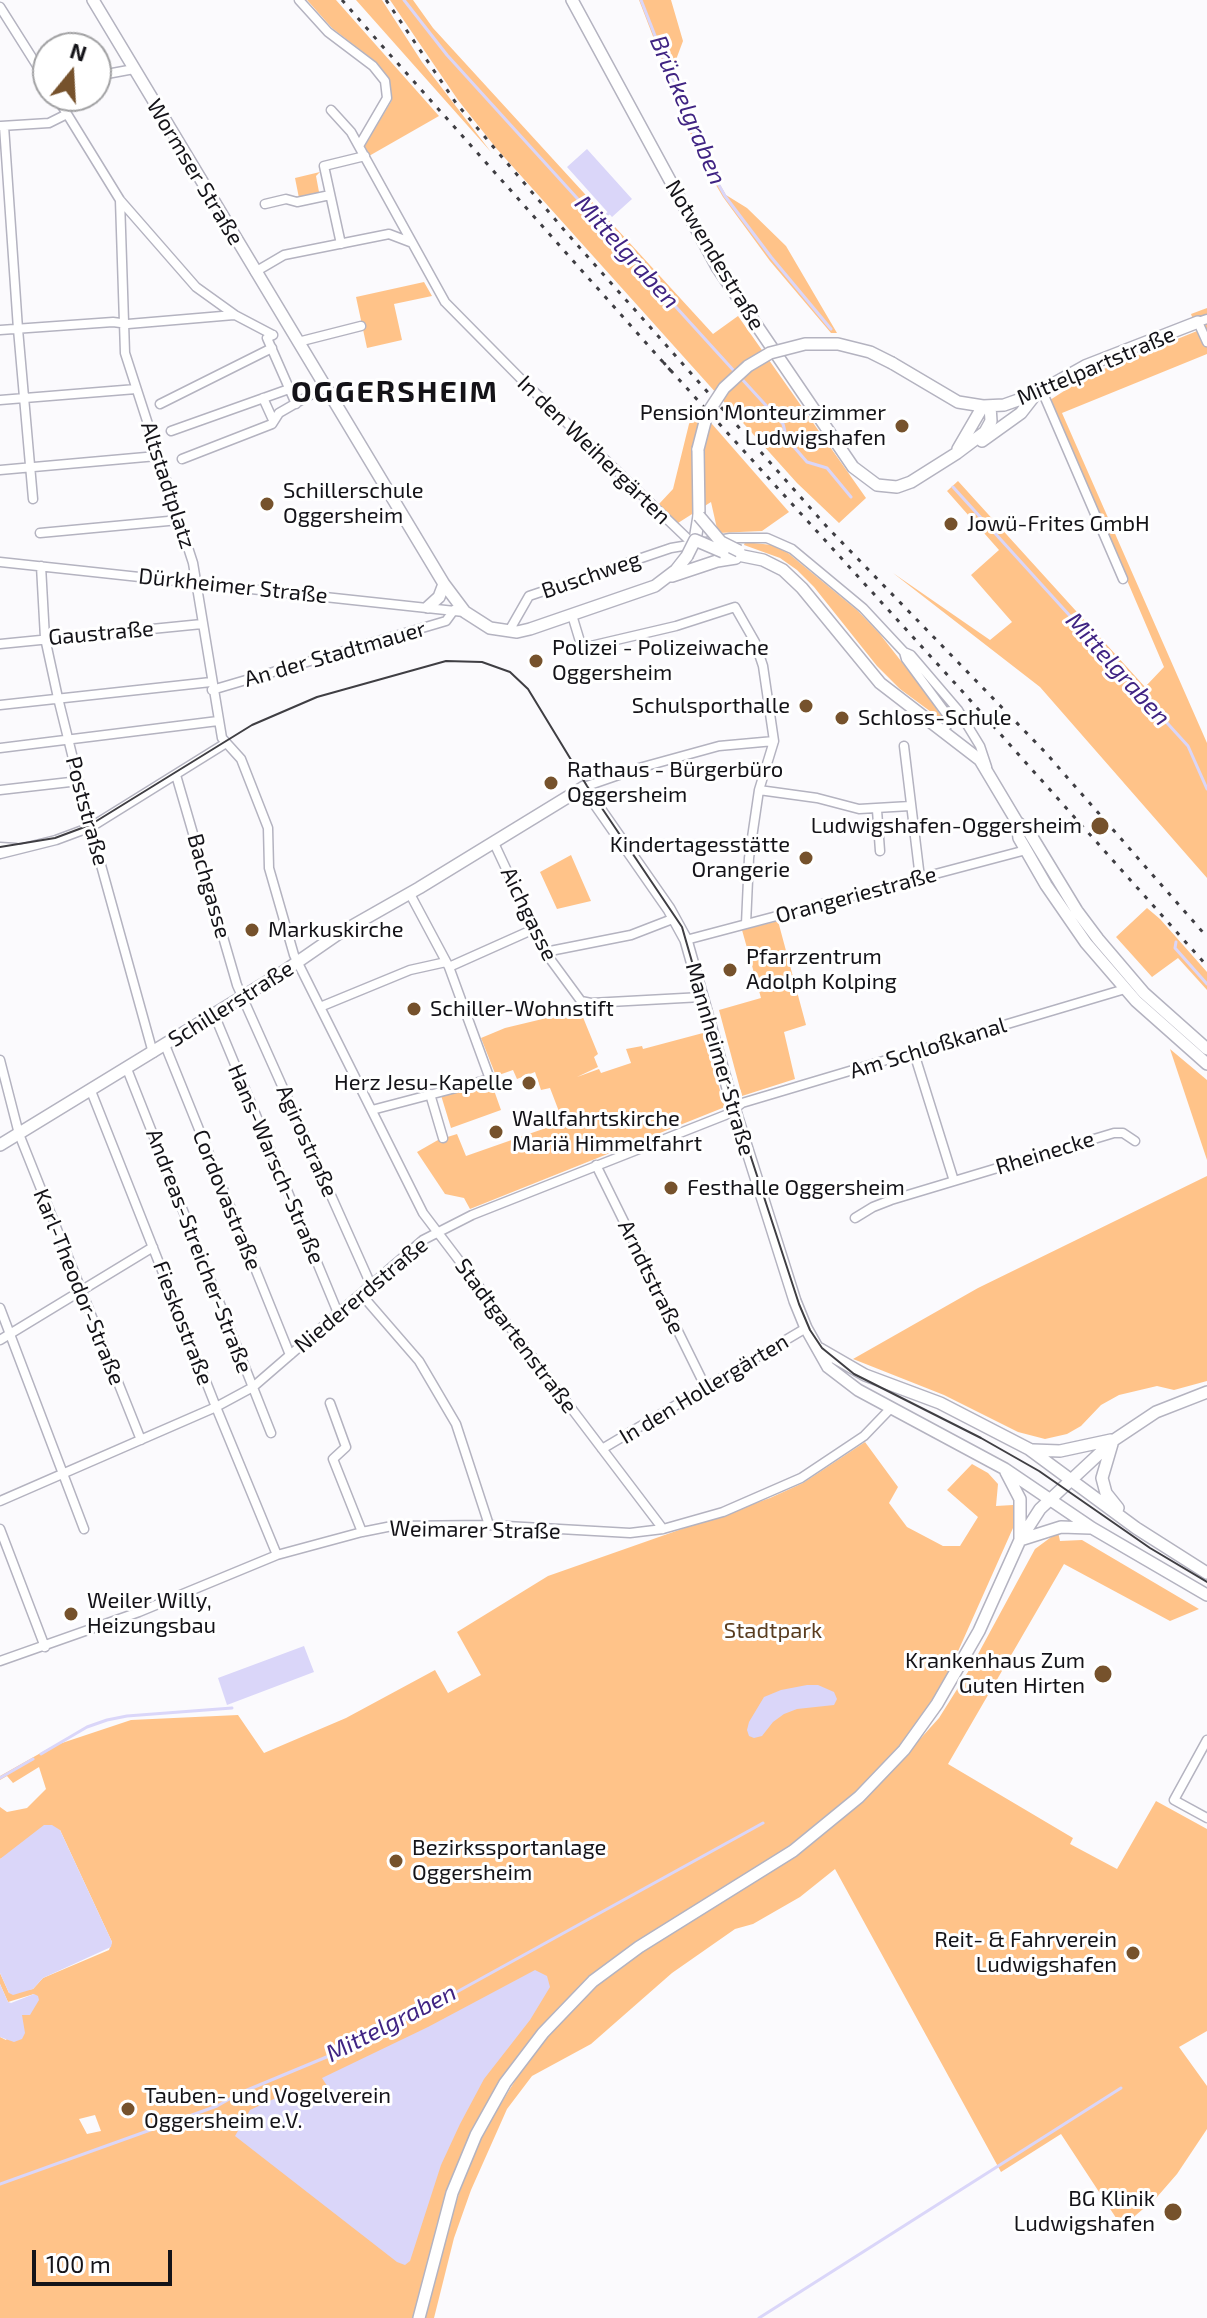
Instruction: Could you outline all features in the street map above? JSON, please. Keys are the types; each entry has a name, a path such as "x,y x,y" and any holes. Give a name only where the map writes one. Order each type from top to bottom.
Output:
{"street":[{"name":"Wormser Straße","path":"93,0 459,611"},
{"path":"299,0 328,32 373,66 385,81 387,98 359,146"},
{"name":"Notwendestraße","path":"572,0 717,267 853,467 869,481 886,487 903,485 920,478 957,453"},
{"path":"0,7 32,58"},
{"path":"0,27 10,23"},
{"path":"112,73 134,69"},
{"name":"In den Weihergärten","path":"331,110 365,156 445,302 693,542"},
{"path":"33,499 2,126 49,123 67,114 120,200 196,287 235,315 273,335"},
{"path":"341,244 324,166 365,156"},
{"path":"265,204 286,199 297,202 330,195"},
{"name":"Altstadtplatz","path":"120,200 125,353 193,563 218,721 226,743"},
{"path":"255,272 284,255 389,234 410,242"},
{"path":"0,330 235,315"},
{"path":"1202,320 1207,342"},
{"name":"Mittelpartstraße","path":"986,406 1019,401 1085,366 1202,320"},
{"path":"298,342 361,326"},
{"path":"289,328 267,338 296,404"},
{"path":"668,578 687,556 699,516 697,467 702,427 724,388 748,366 785,348 822,343 853,347 892,363 958,402 986,406"},
{"path":"160,404 272,348"},
{"path":"182,459 272,424 279,413 324,387"},
{"path":"0,400 136,389"},
{"path":"171,431 289,389"},
{"path":"957,453 966,453 1021,413 1038,392 1123,579"},
{"path":"263,398 273,420"},
{"path":"958,402 967,419 967,435"},
{"path":"957,453 989,427 986,406"},
{"path":"957,453 959,444 986,406"},
{"path":"0,470 157,456"},
{"path":"699,516 721,542 742,554 773,564 792,578 880,683 971,752 988,771"},
{"path":"40,533 179,520"},
{"name":"Buschweg","path":"509,631 529,596 652,553 693,542 750,536 780,542 792,549 863,608 904,652"},
{"path":"693,542 723,552 742,554"},
{"name":"Buschweg","path":"509,631 530,629 645,591 668,578 742,554"},
{"name":"Dürkheimer Straße","path":"0,562 459,611"},
{"name":"Poststraße","path":"41,566 45,638 58,698 153,1053"},
{"path":"428,607 439,597 444,584"},
{"path":"572,615 582,648 676,626 735,607 755,642 763,666 774,741 759,790 749,858 746,924"},
{"path":"459,611 483,625 509,631"},
{"name":"An der Stadtmauer","path":"0,705 212,686 446,621 459,611"},
{"name":"Gaustraße","path":"0,644 202,624"},
{"path":"904,652 948,716 948,724 943,731"},
{"path":"904,652 911,655 958,710 980,746 988,771 1017,822 1019,838 1031,847 1067,917 1154,1019 1204,1054"},
{"path":"0,748 218,721"},
{"path":"584,787 719,746 774,741"},
{"path":"0,854 56,840 91,827 226,743"},
{"name":"Stadtgartenstraße","path":"226,743 241,759 268,828 269,868 298,962 423,1213 663,1529"},
{"path":"904,746 920,878"},
{"name":"Bachgasse","path":"176,775 237,985 245,1001"},
{"path":"0,790 79,781"},
{"name":"Schillerstraße","path":"0,1145 216,1019 338,934 410,894 584,787"},
{"name":"Mannheimer Straße","path":"584,787 675,918 686,940 734,1109 806,1328 828,1367 891,1408 1005,1469 1092,1528 1207,1595"},
{"path":"759,790 817,798 859,809 910,806"},
{"path":"877,810 880,851"},
{"name":"Aichgasse","path":"494,843 545,952 577,998 586,1003 702,997"},
{"path":"0,847 17,848"},
{"name":"Orangeriestraße","path":"686,940 1031,847"},
{"path":"372,1110 490,1079 448,965 410,894"},
{"path":"545,952 631,935 675,918"},
{"path":"320,1007 410,970 448,965 534,929"},
{"name":"Am Schloßkanal","path":"734,1109 742,1103 1129,986"},
{"name":"Agirostraße","path":"245,1001 371,1285"},
{"name":"Hans-Warsch-Straße","path":"216,1019 338,1313"},
{"name":"Cordovastraße","path":"166,1049 290,1355"},
{"path":"914,1053 954,1181"},
{"name":"Karl-Theodor-Straße","path":"0,1060 19,1134 141,1440"},
{"name":"Andreas-Streicher-Straße","path":"127,1069 271,1433"},
{"name":"Fieskostraße","path":"91,1091 277,1555"},
{"path":"430,1094 443,1138"},
{"name":"Niedererdstraße","path":"0,1501 216,1407 253,1387 436,1232 734,1109"},
{"name":"Rheinecke","path":"855,1218 873,1207 1118,1132 1135,1141"},
{"name":"Arndtstraße","path":"596,1165 706,1388"},
{"path":"0,1340 153,1247"},
{"path":"361,1294 419,1361 456,1424 489,1525"},
{"path":"0,1308 84,1529"},
{"name":"In den Hollergärten","path":"602,1449 806,1328"},
{"name":"Mannheimer Straße","path":"820,1349 865,1375 940,1403 1029,1449 1136,1528 1207,1573"},
{"path":"419,2318 442,2226 465,2160 489,2109 524,2057 566,2007 593,1981 639,1947 793,1851 830,1824 904,1750 958,1668 1020,1540 1049,1499 1114,1440 1156,1412 1207,1392"},
{"path":"330,1403 346,1447 333,1459 362,1532"},
{"name":"Weimarer Straße","path":"0,1661 139,1612 277,1555 362,1532 392,1526 489,1525 630,1533 663,1529 723,1512 801,1478 864,1436 891,1408"},
{"path":"1029,1449 1053,1452 1114,1440"},
{"path":"1114,1440 1103,1472 1104,1487 1111,1501 1136,1528"},
{"path":"1005,1469 1020,1499 1020,1540"},
{"path":"1020,1540 1061,1527 1092,1528"},
{"path":"0,1529 45,1647"},
{"path":"1207,1740 1174,1800 1207,1818"}],"green space":[{"path":"307,0 336,0 439,116 369,156 364,147 392,100 389,78 376,62 332,28"},
{"path":"356,0 382,0 422,62 491,152"},
{"path":"390,0 413,0 433,28 713,334 738,316 866,498 839,523 797,483 496,148 458,100"},
{"path":"639,0 671,0 683,41 671,73 703,155 726,195 747,208 786,246 837,333 831,333 770,261 723,197 699,156"},
{"path":"320,172 316,176 319,192 324,193 299,198 295,178"},
{"path":"424,282 432,296 394,304 402,340 367,348 356,297"},
{"path":"1207,308 1207,354 1062,413 1207,743 1207,878 1040,687 893,573 990,640 1012,622 971,575 999,550 947,491 958,481 1145,687 1164,667 1050,400 1089,375 1197,331 1191,314"},
{"path":"698,408 789,512 762,531 718,533 711,502 678,523 659,504 673,489 689,424"},
{"path":"745,542 772,545 788,553 858,611 923,689 946,723 900,689 877,666 797,570 780,558 744,545"},
{"path":"571,855 591,901 557,909 540,872"},
{"path":"1147,908 1207,972 1207,990 1178,958 1152,977 1116,937"},
{"path":"778,921 806,1025 784,1032 795,1079 742,1096 719,1010 761,998 742,930"},
{"path":"580,1010 598,1054 594,1057 598,1067 577,1077 631,1063 626,1049 642,1046 643,1049 703,1033 725,1107 470,1209 464,1198 445,1194 417,1152 457,1134 466,1156 563,1122 550,1088 541,1090 535,1072 517,1079 513,1070 496,1076 481,1038 505,1028"},
{"path":"1170,1049 1207,1080 1207,1160"},
{"path":"490,1079 501,1110 451,1128 440,1092"},
{"path":"1207,1176 1207,1381 1174,1390 1157,1386 1119,1395 1101,1405 1081,1426 1067,1434 1045,1439 1018,1432 944,1395 853,1359 978,1288"},
{"name":"Stadtpark","path":"865,1442 898,1487 889,1503 907,1527 943,1546 960,1546 978,1517 947,1490 972,1464 988,1473 998,1484 996,1506 1013,1505 1017,1508 1013,1528 951,1667 901,1745 855,1794 792,1845 635,1942 589,1978 520,2053 475,2124 460,2159 437,2224 414,2318 0,2318 0,2037 6,2040 34,1994 8,2002 0,1984 0,1973 9,1993 33,1989 43,1978 109,1950 112,1942 60,1830 0,1859 0,1807 7,1812 27,1808 46,1789 39,1767 13,1783 7,1776 0,1780 0,1776 53,1746 131,1720 238,1715 264,1753 346,1718 435,1670 448,1693 481,1675 457,1632 548,1576 770,1498 803,1483","holes":["95,2115 101,2131 87,2134 79,2119"]},
{"path":"1058,1532 1060,1541 1082,1540 1199,1609 1170,1621 1064,1564 948,1764 1073,1838 1070,1844 1117,1869 1156,1801 1207,1829 1207,2031 1179,2047 1207,2086 1207,2129 1177,2174 1157,2197 1122,2227 1061,2134 1001,2172 835,1869 800,1897 753,1924 735,1929 672,1973 591,2044 532,2076 507,2109 471,2190 454,2238 434,2318 424,2318 447,2227 470,2163 485,2129 528,2060 595,1985 639,1953 796,1856 864,1801 939,1718 971,1667 1035,1549"}],"shaded area":[{"path":"587,149 632,199 612,217 567,167"},
{"path":"304,1646 314,1672 227,1705 218,1678"},
{"path":"818,1685 834,1692 837,1699 834,1705 797,1709 773,1722 762,1736 749,1736 749,1722 764,1697"},
{"path":"44,1825 60,1830 112,1942 111,1947 43,1978 33,1989 13,1995 9,1993 0,1973 0,1859"},
{"path":"535,1970 547,1976 550,1987 530,2020 484,2079 460,2124 441,2165 410,2261 405,2265 397,2262 235,2136 250,2110 291,2091 322,2097 331,2092 322,2078 428,2027"},
{"path":"0,1984 8,2002 34,1994 39,2000 30,2015 22,2015 25,2033 22,2039 14,2042 0,2037"}],"waterway":[{"name":"Mittelgraben","path":"404,0 447,55 735,372"},
{"name":"Brückelgraben","path":"641,0 702,155 725,196 831,329"},
{"path":"594,216 609,213"},
{"name":"Mittelgraben","path":"740,377 783,424 787,439 807,462 827,468 851,497"},
{"name":"Mittelgraben","path":"953,487 1188,746 1207,789"},
{"name":"Mittelgraben","path":"1176,942 1175,948 1207,984"},
{"path":"41,1754 87,1727 107,1720 232,1708"},
{"path":"0,1778 33,1759"},
{"name":"Mittelgraben","path":"0,2184 217,2106 240,2093 353,2046 763,1823"},
{"path":"759,2318 1121,2088"}],"tram line":[{"path":"0,847 55,838 90,825 252,725 317,697 446,661 482,662 510,672 528,689 587,786 682,927 728,1087 799,1304 822,1348 854,1374 1039,1471 1150,1548 1207,1582"}],"railway":[{"path":"342,0 1207,966"},
{"path":"386,0 456,103 565,231 828,528 1045,752 1207,937"}],"place":[{"name":"Pension Monteurzimmer Ludwigshafen","path":"902,426"},
{"name":"Schillerschule Oggersheim","path":"267,504"},
{"name":"Jowü-Frites GmbH","path":"951,524"},
{"name":"Polizei - Polizeiwache Oggersheim","path":"536,661"},
{"name":"Schulsporthalle","path":"806,706"},
{"name":"Schloss-Schule","path":"842,718"},
{"name":"Rathaus - Bürgerbüro Oggersheim","path":"551,783"},
{"name":"Ludwigshafen-Oggersheim","path":"1100,826"},
{"name":"Kindertagesstätte Orangerie","path":"806,858"},
{"name":"Markuskirche","path":"252,930"},
{"name":"Pfarrzentrum Adolph Kolping","path":"730,970"},
{"name":"Schiller-Wohnstift","path":"414,1009"},
{"name":"Herz Jesu-Kapelle","path":"529,1083"},
{"name":"Wallfahrtskirche Mariä Himmelfahrt","path":"496,1132"},
{"name":"Festhalle Oggersheim","path":"671,1188"},
{"name":"Weiler Willy, Heizungsbau","path":"71,1614"},
{"name":"Krankenhaus Zum Guten Hirten","path":"1103,1674"},
{"name":"Bezirkssportanlage Oggersheim","path":"396,1861"},
{"name":"Reit- & Fahrverein Ludwigshafen","path":"1133,1953"},
{"name":"Tauben- und Vogelverein Oggersheim e.V.","path":"128,2109"},
{"name":"BG Klinik Ludwigshafen","path":"1173,2212"}],"district":[{"name":"OGGERSHEIM","path":"395,392"}]}
